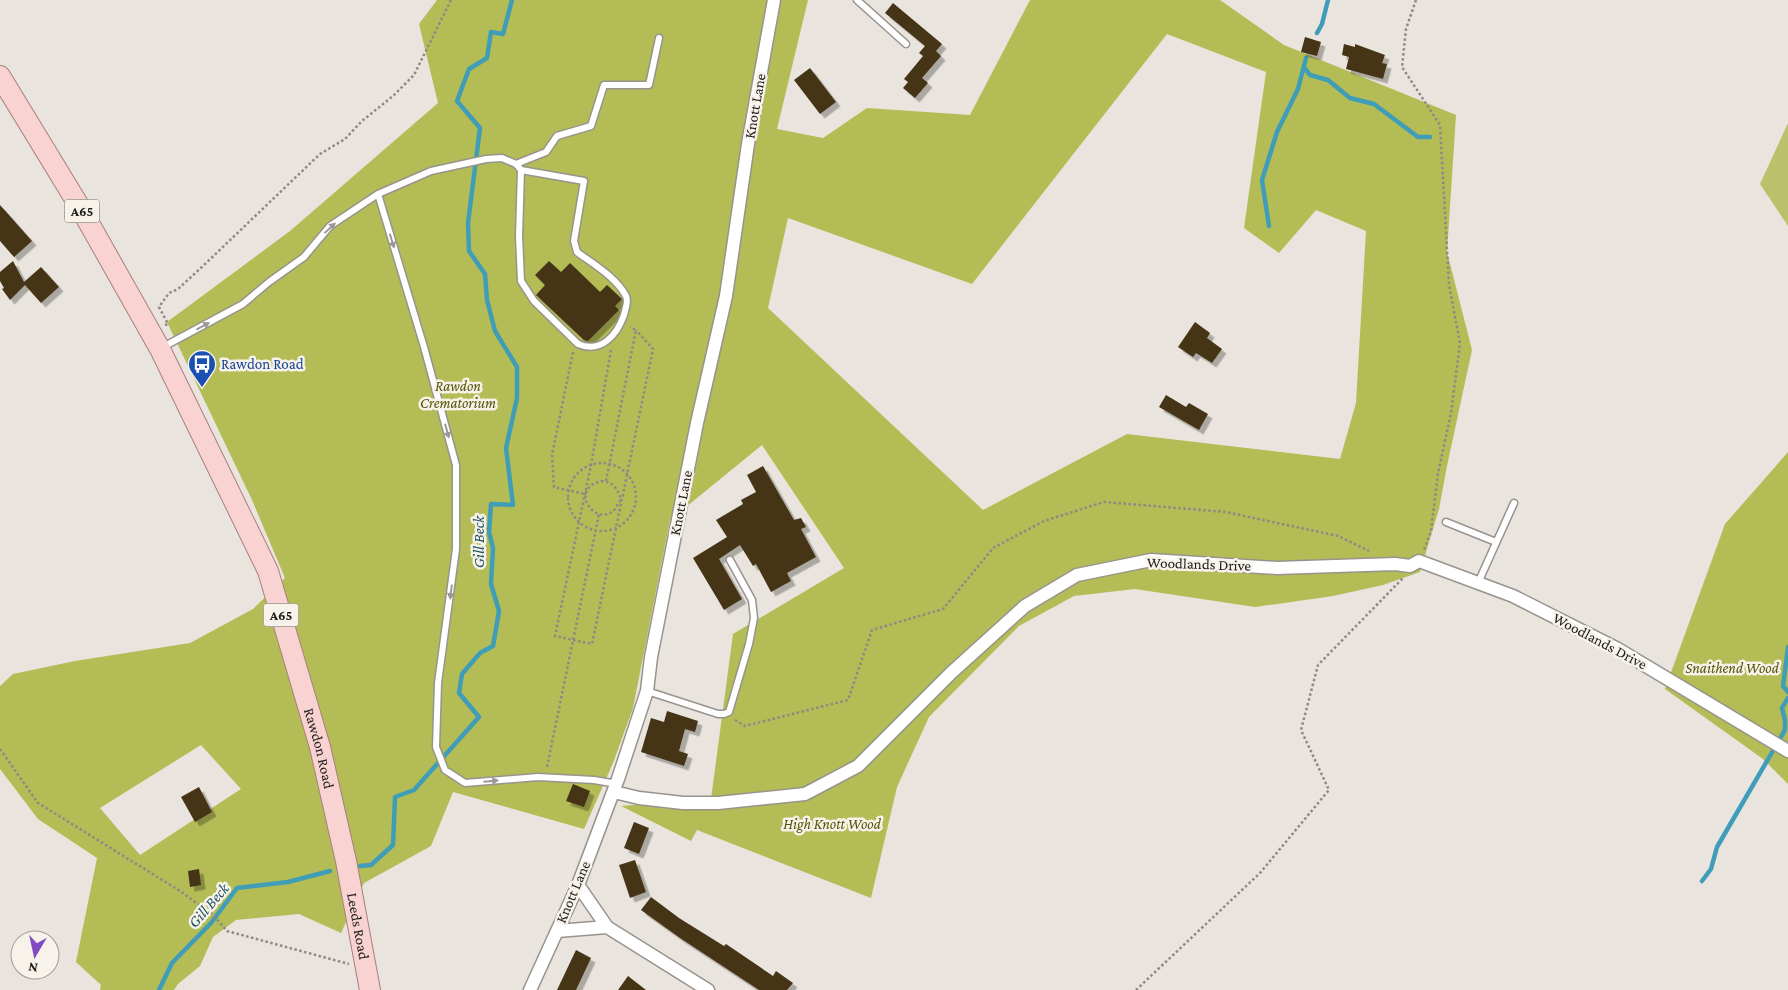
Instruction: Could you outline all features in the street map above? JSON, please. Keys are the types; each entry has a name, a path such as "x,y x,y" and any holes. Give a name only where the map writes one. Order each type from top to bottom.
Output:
{"main road":[{"name":"Rawdon Road","path":"0,76 81,209 155,341 268,571 320,747 346,861"},
{"name":"Leeds Road","path":"346,861 370,990"}],"street":[{"name":"Knott Lane","path":"530,990 578,884 615,788 647,691 651,657 696,423 726,296 748,144 774,0"},
{"name":"Woodlands Drive","path":"615,788 648,799 683,803 718,803 805,794 858,766 951,673 1025,606 1077,575 1151,560 1277,568 1394,564 1410,566 1420,561 1514,596 1616,648 1786,750"},
{"path":"578,884 607,927 708,990"},
{"path":"557,931 607,927"}],"lane":[{"path":"857,0 906,44"},
{"path":"519,167 546,152 557,136 591,126 604,85 650,85 659,38"},
{"path":"155,341 244,304 269,282 304,257 330,226 378,194 431,171 486,159 502,158 519,167 584,181 574,241 575,247 577,252 609,276 626,295 627,305 621,322 614,335 606,342 595,347 586,347 576,342 534,301 521,281 519,167"},
{"path":"378,194 424,347 456,465 456,549 438,683 436,747 446,770 465,783 545,777 594,780 615,788"},
{"path":"1478,583 1514,504"},
{"path":"1446,522 1496,542"},
{"path":"647,691 718,714 729,712 749,644 754,618 752,600 730,560"}],"path":[{"path":"155,341 168,324 159,307 170,294 203,266 320,154 345,139 362,121 393,96 414,75 451,0"},
{"path":"1136,990 1260,873 1329,790 1301,730 1318,664 1420,561 1432,531 1438,472 1451,413 1460,343 1449,285 1440,125 1402,67 1406,29 1416,0"},
{"path":"614,335 591,465 554,636 592,644 626,472 653,349 636,330 621,322"},
{"path":"606,481 636,330"},
{"path":"576,342 552,455 554,487 585,494"},
{"path":"605,462 616,465 626,472 633,481 637,493 636,504 628,519 615,529 604,532 595,531 583,526 570,509 569,491 574,477 591,465 605,462"},
{"path":"606,481 616,487 621,499 615,509 599,514 587,505 585,494 591,485 606,481"},
{"path":"545,777 599,514"},
{"path":"0,749 38,803 180,891 213,916 227,931 350,964"}],"green space":[{"path":"437,0 808,0 777,129 823,138 867,108 970,115 1030,0 1220,0 1284,45 1456,115 1447,252 1472,350 1439,509 1420,572 1383,585 1333,596 1255,607 1135,589 1074,596 1019,626 929,717 897,787 871,898 697,830 691,841 621,806 711,799 733,634 844,568 762,445 670,520 633,708 613,763 584,829 453,792 431,846 364,883 341,933 299,914 236,920 213,937 200,966 178,984 174,990 100,990 101,985 76,962 97,858 38,819 0,769 0,686 13,674 75,661 190,643 253,609 285,578 252,500 167,322 290,231 438,103 419,24","holes":["1167,34 1266,72 1244,228 1279,253 1316,210 1366,231 1356,403 1340,459 1127,434 983,510 768,308 788,218 972,284","201,745 241,789 140,855 100,808"]},
{"path":"1788,123 1788,226 1760,184"},
{"name":"Snaithend Wood","path":"1788,452 1788,784 1763,759 1665,689 1725,524"}],"building":[{"path":"893,3 942,44 936,51 941,56 922,78 928,83 915,98 903,88 908,82 904,79 923,56 919,53 925,46 885,13"},
{"path":"1305,37 1321,42 1317,56 1301,52"},
{"path":"1344,44 1355,47 1355,44 1385,55 1382,63 1387,64 1383,79 1346,69 1349,57 1342,55"},
{"path":"810,68 836,102 820,114 794,80"},
{"path":"0,205 32,241 14,257 0,241"},
{"path":"13,261 24,282 41,267 59,287 41,303 25,285 10,300 2,289 4,288 0,281 0,272"},
{"path":"549,261 561,272 570,263 600,292 607,285 622,299 615,306 619,310 588,341 584,340 536,295 545,285 535,275"},
{"path":"1195,322 1210,333 1207,338 1222,349 1212,363 1196,353 1193,357 1178,347"},
{"path":"1166,395 1186,407 1189,403 1208,414 1199,430 1159,407"},
{"path":"763,466 794,520 801,518 806,527 801,529 816,557 787,573 791,581 771,592 756,564 753,566 740,545 719,559 742,599 724,610 693,558 727,537 716,520 743,504 741,500 756,492 747,475"},
{"path":"667,711 698,721 695,732 685,729 679,751 688,754 684,766 641,752 651,718 664,722"},
{"path":"573,784 590,791 584,807 566,801"},
{"path":"199,787 212,812 195,822 181,797"},
{"path":"634,822 649,828 639,854 624,848"},
{"path":"635,860 646,892 630,898 619,865"},
{"path":"199,869 201,885 190,887 188,871"},
{"path":"651,897 679,918 724,946 726,944 773,976 776,971 793,983 787,990 759,990 641,910"},
{"path":"576,950 591,958 576,990 557,990"},
{"path":"628,976 646,990 618,990"}],"waterway":[{"name":"Gill Beck","path":"360,866 371,865 393,845 395,797 414,790 479,717 459,693 462,674 480,653 493,646 499,611 491,584 493,548 489,532 491,504 513,505 506,448 517,398 517,367 495,331 487,300 485,274 469,251 468,223 480,128 457,101 469,69 487,58 491,32 503,34 512,0"},
{"path":"1317,33 1322,24 1328,0"},
{"path":"1269,226 1262,180 1277,132 1298,89 1306,58"},
{"path":"1304,67 1310,75 1328,80 1350,98 1374,104 1418,137 1430,137"},
{"path":"1788,647 1783,686 1788,692"},
{"path":"1702,881 1711,869 1717,847 1785,730 1782,708 1788,698"},
{"name":"Gill Beck","path":"159,990 172,963 211,923 237,888 288,882 330,871"}],"place":[{"name":"Rawdon Road","path":"202,388"}],"park label":[{"name":"Rawdon Crematorium","path":"458,394"},
{"name":"High Knott Wood","path":"832,824"}]}
